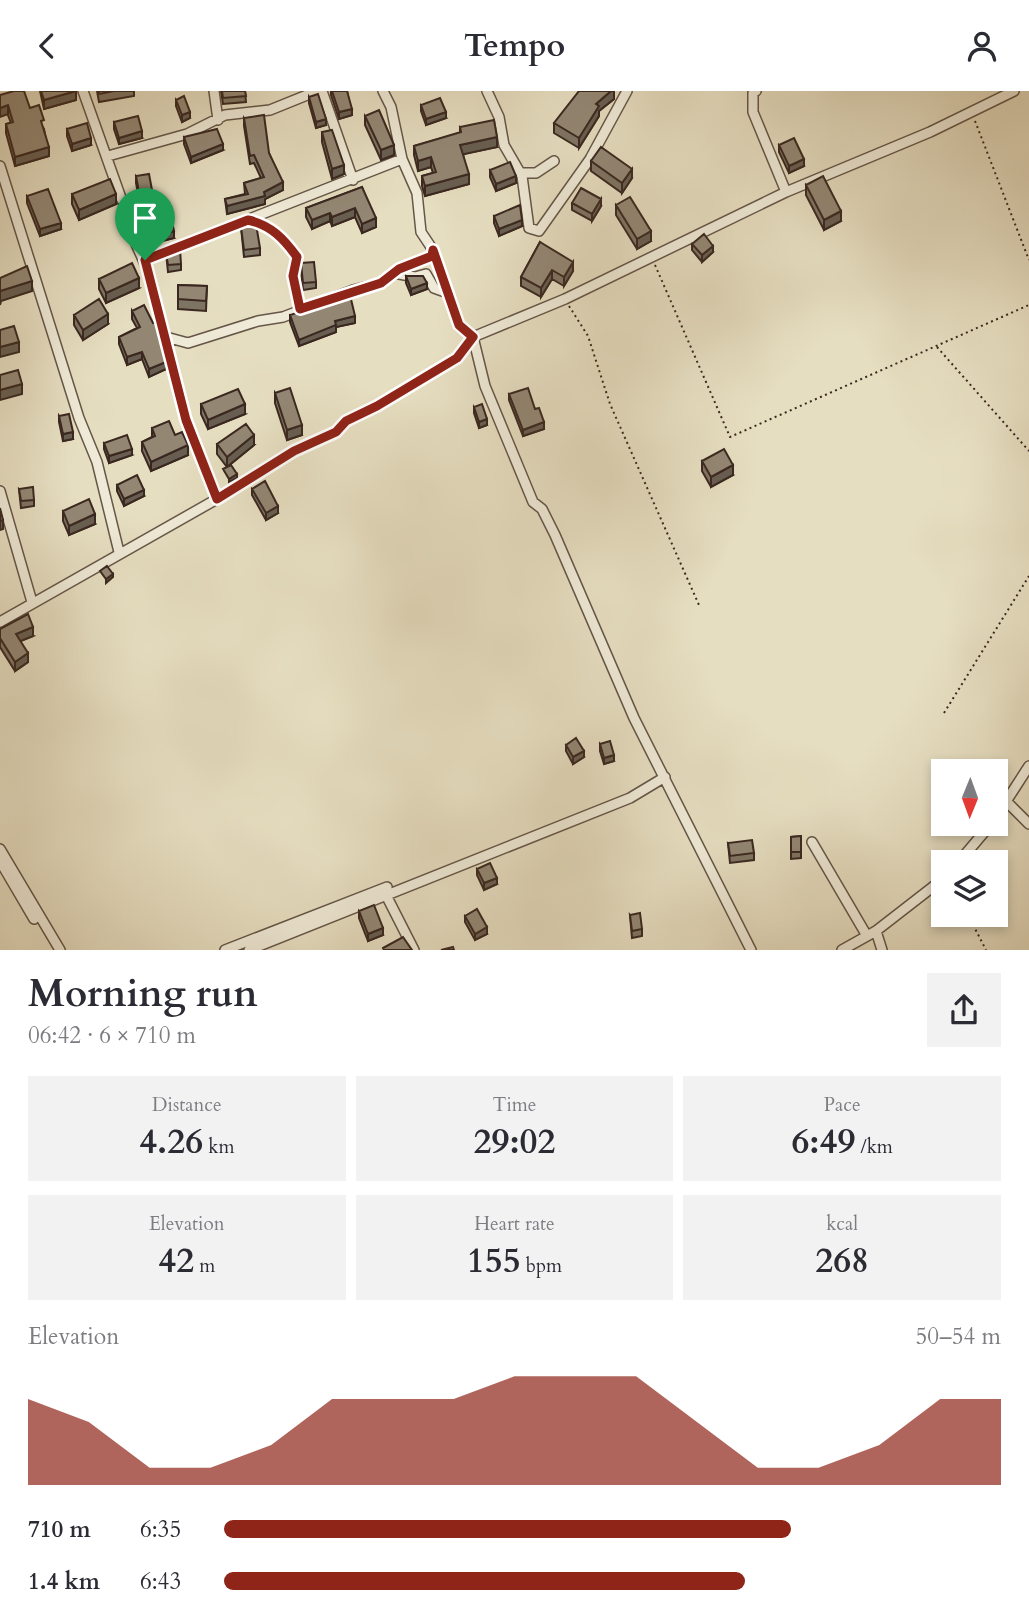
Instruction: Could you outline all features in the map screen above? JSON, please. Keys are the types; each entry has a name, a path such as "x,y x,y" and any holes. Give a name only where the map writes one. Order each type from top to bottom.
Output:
{"street":[{"path":"83,91 121,198 131,216 136,244 145,260 160,327 166,337 186,420 217,499"},
{"path":"214,91 218,120"},
{"path":"108,156 187,134 233,114 270,110 320,91 353,180"},
{"path":"383,91 391,107 402,159 417,193 421,232 433,250 459,325 473,337 485,386 533,502 542,509 555,535 634,718 751,950"},
{"path":"487,91 499,117 504,145 519,173 529,228 539,231 590,159 627,91"},
{"path":"0,622 119,552 217,499 294,451 336,432 346,421 377,406 457,358 473,337 565,299 786,192 1014,91"},
{"path":"754,92 753,112 786,192"},
{"path":"145,260 402,159"},
{"path":"519,173 536,173 554,161"},
{"path":"0,166 79,418 97,462 119,552"},
{"path":"248,220 261,223 283,237 297,257 293,276 300,309"},
{"path":"166,337 188,343 258,321 283,317 381,283 394,273 432,256 433,250"},
{"path":"394,273 415,277 426,274 434,288 447,293"},
{"path":"0,491 33,602"},
{"path":"1008,798 1029,766"},
{"path":"225,950 630,798 665,777"},
{"path":"1008,803 1029,824"},
{"path":"812,842 867,936"},
{"path":"0,849 60,950"},
{"path":"0,861 54,950"},
{"path":"842,950 876,930 931,888"},
{"path":"249,950 386,891"},
{"path":"386,891 414,950"},
{"path":"876,930 882,950"},
{"path":"272,941 277,950"}],"path":[{"path":"971,112 1029,260"},
{"path":"652,258 730,437 1029,305"},
{"path":"565,299 588,336 610,404 699,605"},
{"path":"936,346 1029,451"},
{"path":"944,713 1029,576"},
{"path":"974,927 986,950"}],"building":[{"path":"24,91 30,108 39,105 49,147 15,157 6,124 13,122 8,105 0,108 0,95"},
{"path":"41,91 76,91 44,100"},
{"path":"222,91 245,91 246,96 223,98"},
{"path":"332,91 347,91 352,109 339,112"},
{"path":"579,91 611,91 596,104 599,106 579,138 554,123"},
{"path":"318,94 326,119 316,122 309,97"},
{"path":"184,96 190,112 182,115 176,100"},
{"path":"440,98 446,112 426,119 421,105"},
{"path":"379,110 394,145 381,150 365,116"},
{"path":"264,115 269,153 283,182 264,192 265,196 227,206 225,199 248,194 244,183 264,177 254,155 250,156 244,118"},
{"path":"138,116 142,131 119,138 114,122"},
{"path":"494,120 497,137 460,145 469,174 425,186 422,176 436,172 431,157 418,161 414,146 461,132 460,127"},
{"path":"87,123 91,138 72,144 67,129"},
{"path":"217,129 223,144 191,157 184,137"},
{"path":"332,130 344,165 332,169 322,132"},
{"path":"794,138 804,159 789,166 779,145"},
{"path":"601,147 632,169 622,183 591,161"},
{"path":"510,162 516,176 496,184 490,170"},
{"path":"149,174 152,190 139,192 136,176"},
{"path":"823,176 841,211 824,220 806,185"},
{"path":"110,179 116,194 79,210 72,194"},
{"path":"362,187 376,218 362,224 355,208 332,217 330,213 312,220 306,208"},
{"path":"581,188 601,199 592,214 572,203"},
{"path":"48,189 61,223 40,229 27,196"},
{"path":"630,197 651,231 637,239 616,205"},
{"path":"520,205 522,220 499,229 494,216"},
{"path":"171,217 174,231 154,236 150,221"},
{"path":"256,224 260,248 244,250 241,227"},
{"path":"704,234 713,246 702,255 692,244"},
{"path":"540,242 573,262 564,277 552,270 541,288 521,277"},
{"path":"180,249 181,264 168,265 166,253"},
{"path":"314,262 316,282 303,283 301,263"},
{"path":"132,263 139,278 106,293 99,279"},
{"path":"27,266 32,281 0,291 0,278"},
{"path":"406,276 423,276 427,283 411,289"},
{"path":"178,285 207,286 206,301 178,299"},
{"path":"350,295 355,316 335,321 336,325 299,340 290,315"},
{"path":"99,299 108,314 83,330 74,315"},
{"path":"144,305 153,323 156,322 166,362 149,369 142,352 127,357 119,337 140,327 132,311"},
{"path":"14,326 19,342 0,347 0,330"},
{"path":"18,370 22,384 0,390 0,375"},
{"path":"290,388 302,425 287,430 275,393"},
{"path":"528,388 535,409 539,408 544,422 523,430 509,394"},
{"path":"238,389 245,404 208,420 201,404"},
{"path":"482,404 487,419 479,422 474,407"},
{"path":"69,414 73,432 63,434 59,416"},
{"path":"169,421 175,435 182,432 188,445 151,462 142,442 155,436 152,428"},
{"path":"246,424 254,435 227,457 217,444"},
{"path":"127,435 132,449 109,456 104,443"},
{"path":"724,449 733,465 711,477 702,461"},
{"path":"231,465 237,474 229,479 223,469"},
{"path":"137,475 144,490 124,499 117,485"},
{"path":"265,481 278,506 266,513 252,489"},
{"path":"33,487 34,500 21,501 19,489"},
{"path":"89,499 95,514 69,526 63,511"},
{"path":"107,566 113,574 106,579 100,571"},
{"path":"28,614 33,627 16,634 28,653 15,662 0,638 0,629"},
{"path":"576,738 584,751 573,757 566,745"},
{"path":"610,741 614,755 604,758 600,744"},
{"path":"801,836 801,852 791,852 791,837"},
{"path":"752,840 754,853 730,856 728,843"},
{"path":"490,863 497,878 484,883 477,869"},
{"path":"374,905 383,928 368,934 359,911"},
{"path":"477,909 487,927 475,934 465,916"},
{"path":"640,913 642,929 632,931 630,915"},
{"path":"403,937 412,950 384,950 383,948"}],"route":[{"path":"248,220 261,223 283,237 297,257 293,276 300,309 381,283 399,269 432,256 433,250 459,325 473,337 457,358 377,406 354,416 336,432 294,451 217,499 186,420 166,337 160,327 145,260 248,220"}]}
